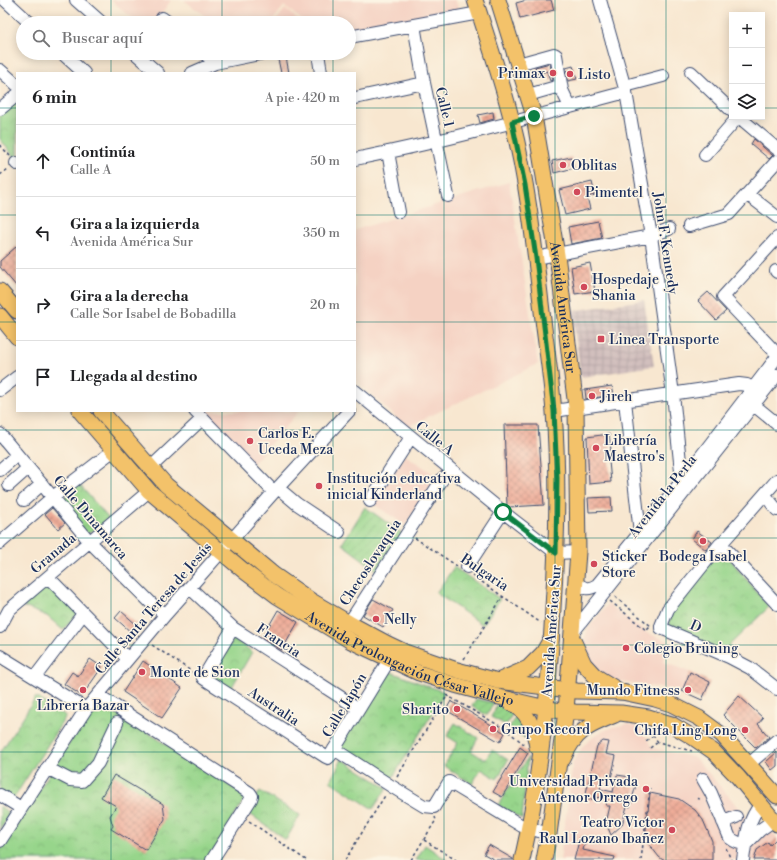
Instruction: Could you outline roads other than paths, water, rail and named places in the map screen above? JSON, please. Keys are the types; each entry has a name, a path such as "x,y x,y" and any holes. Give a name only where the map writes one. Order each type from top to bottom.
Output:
{"main road":[{"name":"Avenida América Sur","path":"498,0 534,116 557,255 576,408 578,552 566,712 558,774 544,860"},
{"name":"Avenida América Sur","path":"477,7 512,122 525,185 536,258 554,411 557,478 556,553 552,633 540,765 522,860"},
{"path":"0,291 16,310"},
{"path":"0,316 16,336"},
{"name":"Avenida Prolongación César Vallejo","path":"81,412 148,491 221,552 277,596 350,641 393,654 435,679 499,697 546,709 566,712 621,713 648,717 671,724 714,752 738,777 776,822"},
{"name":"Avenida Prolongación César Vallejo","path":"102,412 166,485 274,575 310,600 388,644 393,654"},
{"path":"498,681 528,668 543,653 552,633"},
{"path":"558,774 568,748 575,737 591,725 621,713 622,692 595,676 584,664 571,635"},
{"name":"Avenida Prolongación César Vallejo","path":"393,654 405,652 457,670 498,681 568,690 622,692 671,704 699,718 722,735 777,796"},
{"path":"499,697 523,710 535,736 540,765"}],"street":[{"path":"5,0 22,16"},
{"path":"76,0 94,16"},
{"name":"John F. Kennedy","path":"600,0 625,89 651,236 672,394 682,481 681,495"},
{"path":"356,36 414,25 477,7"},
{"name":"Calle 1","path":"414,25 424,83 448,196"},
{"path":"518,64 551,54 556,55 562,90 570,107"},
{"path":"70,60 83,72"},
{"path":"143,60 157,72"},
{"path":"196,72 241,60"},
{"path":"319,60 321,72"},
{"path":"0,70 16,84"},
{"path":"691,72 729,108"},
{"path":"356,159 570,107 663,76"},
{"path":"356,98 424,83"},
{"path":"528,95 556,87 562,90"},
{"path":"0,109 16,96"},
{"path":"705,155 735,120"},
{"path":"742,120 777,149"},
{"path":"388,152 399,212"},
{"path":"689,226 729,214 777,161"},
{"path":"747,194 777,217"},
{"path":"536,258 651,236 669,229"},
{"path":"777,238 723,297 777,354"},
{"name":"Avenida la Perla","path":"571,635 681,495 751,397 777,357"},
{"name":"Avenida la Perla","path":"575,582 584,588 591,588 597,585 751,397 777,375"},
{"path":"0,390 16,378"},
{"path":"554,411 739,384 747,385 751,397 777,424"},
{"name":"Calle A","path":"357,398 411,437 556,553"},
{"path":"625,401 640,532"},
{"name":"Calle Santa Teresa de Jesús","path":"0,842 86,708 166,614 276,490 348,412"},
{"path":"150,468 198,415 276,490 339,532"},
{"name":"Calle Dinamarca","path":"0,434 90,542 155,607 166,614"},
{"path":"370,501 411,437"},
{"path":"0,543 53,497 114,450"},
{"path":"0,470 17,455"},
{"path":"9,485 28,468"},
{"name":"Checoslovaquia","path":"349,623 443,478"},
{"path":"777,480 721,544 777,604"},
{"path":"24,500 42,484"},
{"name":"Granada","path":"0,627 9,610 148,491"},
{"path":"765,495 777,510"},
{"path":"466,570 503,512"},
{"name":"D","path":"721,544 668,609 658,627 729,657 750,668 777,689"},
{"path":"556,553 578,552"},
{"path":"48,577 128,659"},
{"name":"Francia","path":"190,588 233,628 359,710"},
{"path":"35,677 84,614"},
{"name":"Australia","path":"233,628 203,678 326,757 331,753 424,806 434,807 449,782 529,829"},
{"name":"Calle Japón","path":"331,753 393,654"},
{"path":"0,656 86,708"},
{"path":"98,695 250,793 252,796 251,799 212,860"},
{"path":"47,768 70,780 82,781 98,763 118,723"},
{"path":"749,764 777,740"},
{"path":"703,779 711,793 730,838 735,842 746,844 760,830 776,822"},
{"path":"0,796 21,808"},
{"path":"743,860 753,813 760,804"},
{"path":"723,822 736,817"},
{"path":"529,829 549,834"}],"place":[{"name":"Primax","path":"553,73"},
{"name":"Listo","path":"570,74"},
{"name":"Oblitas","path":"563,165"},
{"name":"Pimentel","path":"577,192"},
{"name":"Hospedaje Shania","path":"584,287"},
{"name":"Linea Transporte","path":"601,339"},
{"name":"Jireh","path":"592,396"},
{"name":"Carlos E. Uceda Meza","path":"250,441"},
{"name":"Librería Maestro's","path":"596,448"},
{"name":"Institución educativa inicial Kinderland","path":"319,486"},
{"name":"Bodega Isabel","path":"703,541"},
{"name":"Sticker Store","path":"594,564"},
{"name":"Nelly","path":"376,619"},
{"name":"Colegio Brüning","path":"626,648"},
{"name":"Monte de Sion","path":"142,672"},
{"name":"Librería Bazar","path":"83,690"},
{"name":"Mundo Fitness","path":"688,690"},
{"name":"Sharito","path":"457,709"},
{"name":"Grupo Record","path":"493,729"},
{"name":"Chifa Ling Long","path":"745,730"},
{"name":"Universidad Privada Antenor Orrego","path":"646,789"},
{"name":"Teatro Victor Raul Lozano Ibañez","path":"672,830"}]}
